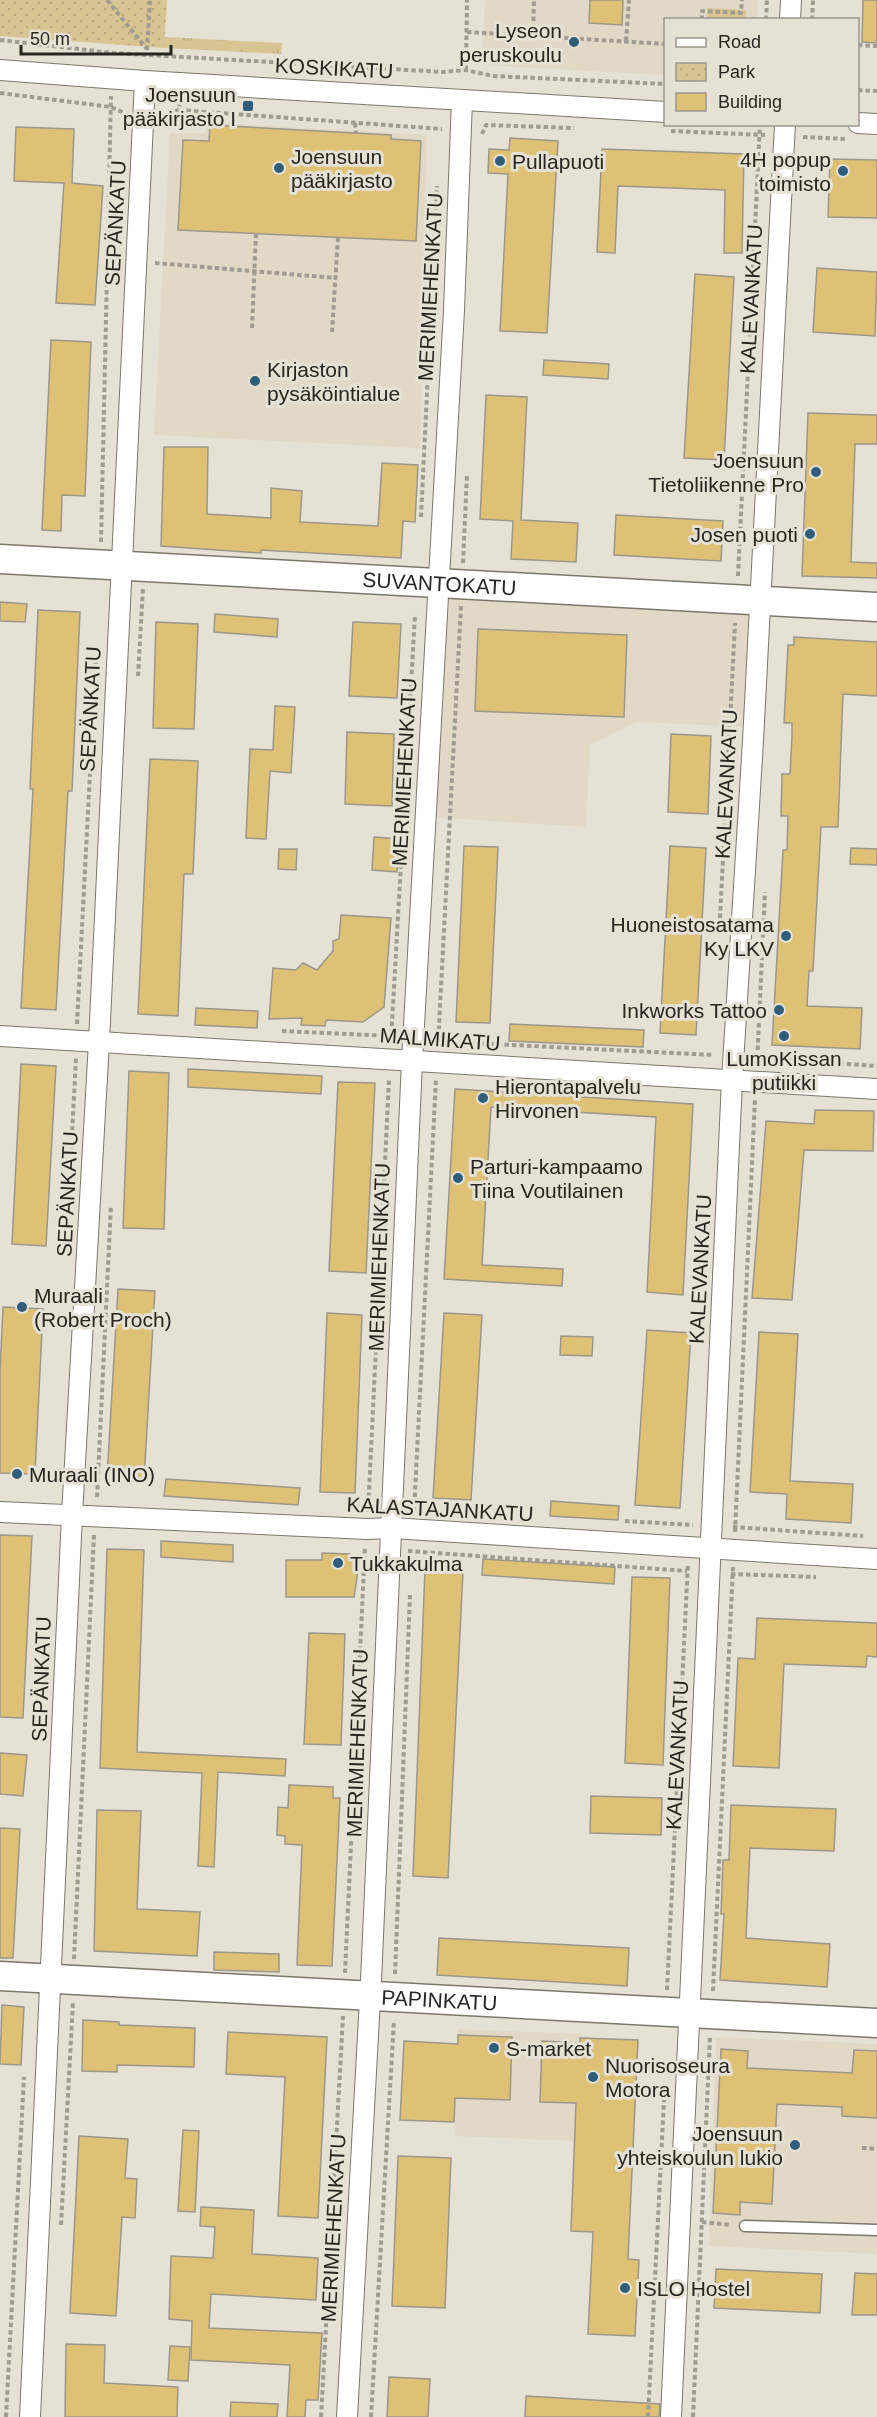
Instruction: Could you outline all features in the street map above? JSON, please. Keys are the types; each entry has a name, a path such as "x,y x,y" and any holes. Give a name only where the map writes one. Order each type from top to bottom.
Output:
{"main road":[{"name":"SUVANTOKATU","path":"0,559 111,557 439,584 877,607"},
{"name":"PAPINKATU","path":"0,1976 877,2024"}],"street":[{"path":"790,18 791,0"},
{"name":"KOSKIKATU","path":"0,70 462,100 664,122"},
{"name":"SEPÄNKATU","path":"30,2417 62,1979 71,1523 99,1042 111,557 145,81"},
{"name":"MERIMIEHENKATU","path":"347,2417 370,1996 389,1549 402,1529 412,1061 454,310 462,100"},
{"path":"856,131 877,124"},
{"name":"KALEVANKATU","path":"671,2417 732,1080 785,130"},
{"name":"MALMIKATU","path":"0,1036 877,1089"},
{"name":"KALASTAJANKATU","path":"0,1512 71,1523 366,1538 402,1529 877,1559"}],"lane":[{"path":"745,2226 877,2230"}],"path":[{"path":"107,0 147,52"},
{"path":"147,52 150,0"},
{"path":"466,70 467,0"},
{"path":"533,36 534,0"},
{"path":"626,41 629,0"},
{"path":"702,18 702,10 741,13 742,0"},
{"path":"766,18 767,0"},
{"path":"467,32 664,44"},
{"path":"0,40 113,53 147,52 291,65 443,72 466,70 493,76 664,84"},
{"path":"859,45 877,46"},
{"path":"859,90 877,91"},
{"path":"0,93 111,107 126,114 164,117"},
{"path":"111,107 111,557"},
{"path":"180,110 440,129 439,140"},
{"path":"355,123 356,133"},
{"path":"482,131 486,125 581,128"},
{"path":"725,126 856,131"},
{"path":"420,521 437,185"},
{"path":"252,328 256,233"},
{"path":"332,332 338,237"},
{"path":"155,263 336,278"},
{"path":"411,1563 412,1551 402,1529 438,1041 439,584"},
{"path":"370,2417 370,1996 366,1538 390,1059 439,584"},
{"path":"77,1024 96,655"},
{"path":"438,1041 713,1055"},
{"path":"758,1059 877,1066"},
{"path":"97,1497 111,1204"},
{"path":"60,2229 62,1979 94,1532 71,1523"},
{"path":"353,1546 366,1538"},
{"path":"366,1538 389,1549 412,1551 710,1573 821,1577"},
{"path":"321,2417 370,1996 410,1586"},
{"path":"693,2417 711,2033"},
{"path":"648,2417 664,2095"},
{"path":"6,2417 21,2126"},
{"path":"861,2148 877,2149"},
{"path":"702,2222 745,2226"}],"shaded area":[{"name":"Lyseon peruskoulu","path":"485,0 758,0 757,18 664,18 664,75 482,65"},
{"path":"206,122 427,135 420,448 154,435 170,133 205,133"},
{"path":"440,586 756,605 750,727 636,722 590,745 586,827 429,817"},
{"path":"458,2029 580,2034 579,2042 542,2041 539,2102 576,2103 574,2141 455,2136 455,2098 510,2100 513,2038 458,2035"},
{"name":"Joensuun yhteiskoulun lukio","path":"716,2037 877,2044 877,2254 709,2246"}],"green space":[{"path":"0,0 167,0 164,48 0,36"},
{"path":"707,8 746,10 745,18 707,18"},
{"path":"165,37 282,43 281,54 164,48 154,39"}],"building":[{"path":"590,0 623,0 622,25 589,23"},
{"path":"863,0 877,0 877,43 862,42"},
{"path":"210,125 391,135 391,139 421,141 416,241 178,230 183,140 209,141"},
{"path":"16,127 74,129 72,183 103,186 95,305 56,303 64,183 14,181"},
{"path":"510,138 558,141 547,333 500,331 508,174 488,173 489,149 509,150"},
{"path":"602,149 744,154 742,253 724,253 725,190 618,186 615,253 597,252"},
{"path":"830,159 877,160 877,218 828,217"},
{"path":"817,268 877,272 875,336 813,332"},
{"path":"695,274 734,277 724,460 684,458"},
{"path":"51,340 91,342 85,496 62,495 61,531 42,530"},
{"path":"544,360 609,364 608,379 543,375"},
{"path":"486,395 527,397 521,520 578,523 576,562 511,559 513,521 480,519"},
{"path":"808,413 877,415 877,444 855,444 851,562 877,563 877,578 802,576"},
{"path":"164,447 208,447 207,514 271,518 271,488 302,491 300,522 378,526 382,463 418,465 415,522 403,521 401,558 261,550 261,553 161,546"},
{"path":"616,515 723,521 721,561 614,555"},
{"path":"0,602 27,604 25,622 0,621"},
{"path":"38,610 80,612 72,791 68,791 56,1010 21,1008 33,789 30,789"},
{"path":"215,614 278,619 277,637 214,632"},
{"path":"156,622 198,624 194,729 153,728"},
{"path":"353,622 401,624 397,698 349,696"},
{"path":"478,629 627,635 624,717 475,711"},
{"path":"794,637 877,642 877,696 843,694 838,827 821,827 813,971 809,971 807,1006 862,1008 860,1049 772,1045 783,850 787,850 788,816 781,816 782,774 790,774 792,736 792,723 784,723 788,645 794,645"},
{"path":"275,706 295,707 291,773 270,771 266,839 246,838 250,749 273,750"},
{"path":"347,732 394,734 392,806 345,804"},
{"path":"671,734 711,736 708,814 668,812"},
{"path":"150,759 198,761 193,874 184,874 178,1016 138,1014"},
{"path":"374,837 399,839 397,872 372,870"},
{"path":"464,846 498,847 490,1023 456,1022"},
{"path":"670,846 706,848 696,1035 660,1033"},
{"path":"851,848 877,849 877,865 850,864"},
{"path":"279,849 297,849 296,870 278,869"},
{"path":"341,915 391,918 384,1007 363,1022 326,1020 325,1026 301,1025 302,1018 269,1019 273,968 296,970 303,963 317,970 333,951 333,941 339,939"},
{"path":"196,1008 258,1011 257,1028 195,1025"},
{"path":"510,1024 644,1030 643,1047 509,1041"},
{"path":"21,1064 56,1066 46,1246 12,1244"},
{"path":"188,1069 322,1076 321,1094 188,1087"},
{"path":"129,1071 169,1073 164,1229 123,1228"},
{"path":"338,1082 375,1083 366,1273 329,1271"},
{"path":"455,1089 693,1104 683,1295 647,1292 656,1117 491,1107 482,1265 563,1269 562,1286 444,1279"},
{"path":"815,1110 874,1111 873,1151 804,1150 792,1300 752,1298 766,1121 814,1124"},
{"path":"118,1289 155,1291 144,1480 107,1478"},
{"path":"3,1307 43,1309 35,1474 0,1473 0,1371"},
{"path":"327,1313 362,1315 355,1493 320,1492"},
{"path":"444,1313 482,1315 471,1500 433,1498"},
{"path":"647,1330 691,1333 680,1508 635,1505"},
{"path":"759,1332 798,1334 790,1481 853,1484 851,1523 786,1519 787,1494 750,1492"},
{"path":"561,1336 593,1337 592,1356 560,1355"},
{"path":"166,1479 300,1488 298,1505 164,1496"},
{"path":"551,1501 619,1506 618,1520 550,1516"},
{"path":"0,1535 32,1536 23,1718 0,1717"},
{"path":"161,1541 233,1545 233,1562 161,1557"},
{"path":"107,1549 144,1550 137,1752 286,1759 285,1776 218,1772 214,1867 198,1866 202,1773 100,1768"},
{"path":"322,1553 350,1554 359,1564 354,1597 286,1597 286,1560 322,1560"},
{"path":"483,1559 615,1567 614,1584 482,1575"},
{"path":"425,1569 463,1571 448,1878 413,1876"},
{"path":"632,1577 670,1578 663,1765 625,1763"},
{"path":"757,1618 877,1623 877,1657 867,1656 866,1667 784,1664 779,1768 733,1766 738,1658 755,1659"},
{"path":"309,1633 345,1634 341,1745 304,1744"},
{"path":"0,1753 27,1755 23,1796 0,1794"},
{"path":"289,1785 333,1787 333,1798 340,1798 332,1966 297,1965 302,1845 285,1844 285,1836 277,1835 278,1807 288,1808"},
{"path":"591,1796 662,1798 661,1835 590,1833"},
{"path":"731,1805 836,1809 834,1851 750,1848 746,1938 830,1944 827,1987 720,1980 724,1914 721,1914 723,1860 729,1860"},
{"path":"97,1810 141,1811 137,1909 200,1912 197,1956 94,1951"},
{"path":"0,1828 20,1829 13,1958 0,1958"},
{"path":"439,1938 629,1948 627,1986 437,1975"},
{"path":"214,1952 279,1954 279,1972 214,1970"},
{"path":"2,2005 24,2007 21,2065 0,2064"},
{"path":"83,2020 119,2022 119,2025 195,2028 194,2067 117,2065 117,2072 82,2071"},
{"path":"228,2032 327,2037 318,2218 278,2216 285,2077 226,2074"},
{"path":"458,2035 512,2037 510,2100 455,2098 454,2122 400,2120 404,2041 458,2044"},
{"path":"580,2038 638,2040 628,2259 639,2260 635,2336 588,2334 593,2232 571,2231 576,2103 540,2102 542,2041 580,2043"},
{"path":"721,2049 748,2051 747,2068 852,2073 854,2050 877,2051 877,2118 842,2116 842,2107 777,2104 772,2204 740,2202 740,2215 713,2213"},
{"path":"183,2130 199,2131 195,2212 178,2211"},
{"path":"79,2136 128,2139 125,2178 137,2179 135,2218 122,2217 116,2316 70,2313"},
{"path":"398,2156 451,2158 445,2308 392,2306"},
{"path":"201,2207 254,2210 252,2254 318,2258 316,2300 211,2294 209,2328 322,2333 318,2400 306,2400 305,2417 287,2417 290,2365 191,2360 192,2321 169,2319 171,2256 213,2258 215,2227 200,2226"},
{"path":"716,2269 822,2274 820,2313 714,2308"},
{"path":"855,2273 877,2274 877,2315 852,2315"},
{"path":"66,2344 105,2345 104,2383 178,2387 177,2417 65,2417"},
{"path":"170,2346 190,2347 188,2381 168,2380"},
{"path":"389,2377 430,2379 428,2417 387,2417"},
{"path":"526,2396 660,2404 659,2417 525,2417"},
{"path":"231,2402 278,2404 277,2417 230,2417"}],"place":[{"name":"Lyseon peruskoulu","path":"574,42"},
{"name":"Joensuun pääkirjasto I","path":"248,106"},
{"name":"Pullapuoti","path":"500,161"},
{"name":"Joensuun pääkirjasto","path":"279,168"},
{"name":"4H popup toimisto","path":"843,171"},
{"name":"Kirjaston pysäköintialue","path":"255,381"},
{"name":"Joensuun Tietoliikenne Pro","path":"816,472"},
{"name":"Josen puoti","path":"810,534"},
{"name":"Huoneistosatama Ky LKV","path":"786,936"},
{"name":"Inkworks Tattoo","path":"779,1010"},
{"name":"LumoKissan putiikki","path":"784,1036"},
{"name":"Hierontapalvelu Hirvonen","path":"483,1098"},
{"name":"Parturi-kampaamo Tiina Voutilainen","path":"458,1178"},
{"name":"Muraali (Robert Proch)","path":"22,1307"},
{"name":"Muraali (INO)","path":"17,1474"},
{"name":"Tukkakulma","path":"338,1563"},
{"name":"S-market","path":"494,2048"},
{"name":"Nuorisoseura Motora","path":"593,2077"},
{"name":"Joensuun yhteiskoulun lukio","path":"795,2145"},
{"name":"ISLO Hostel","path":"625,2288"}]}
